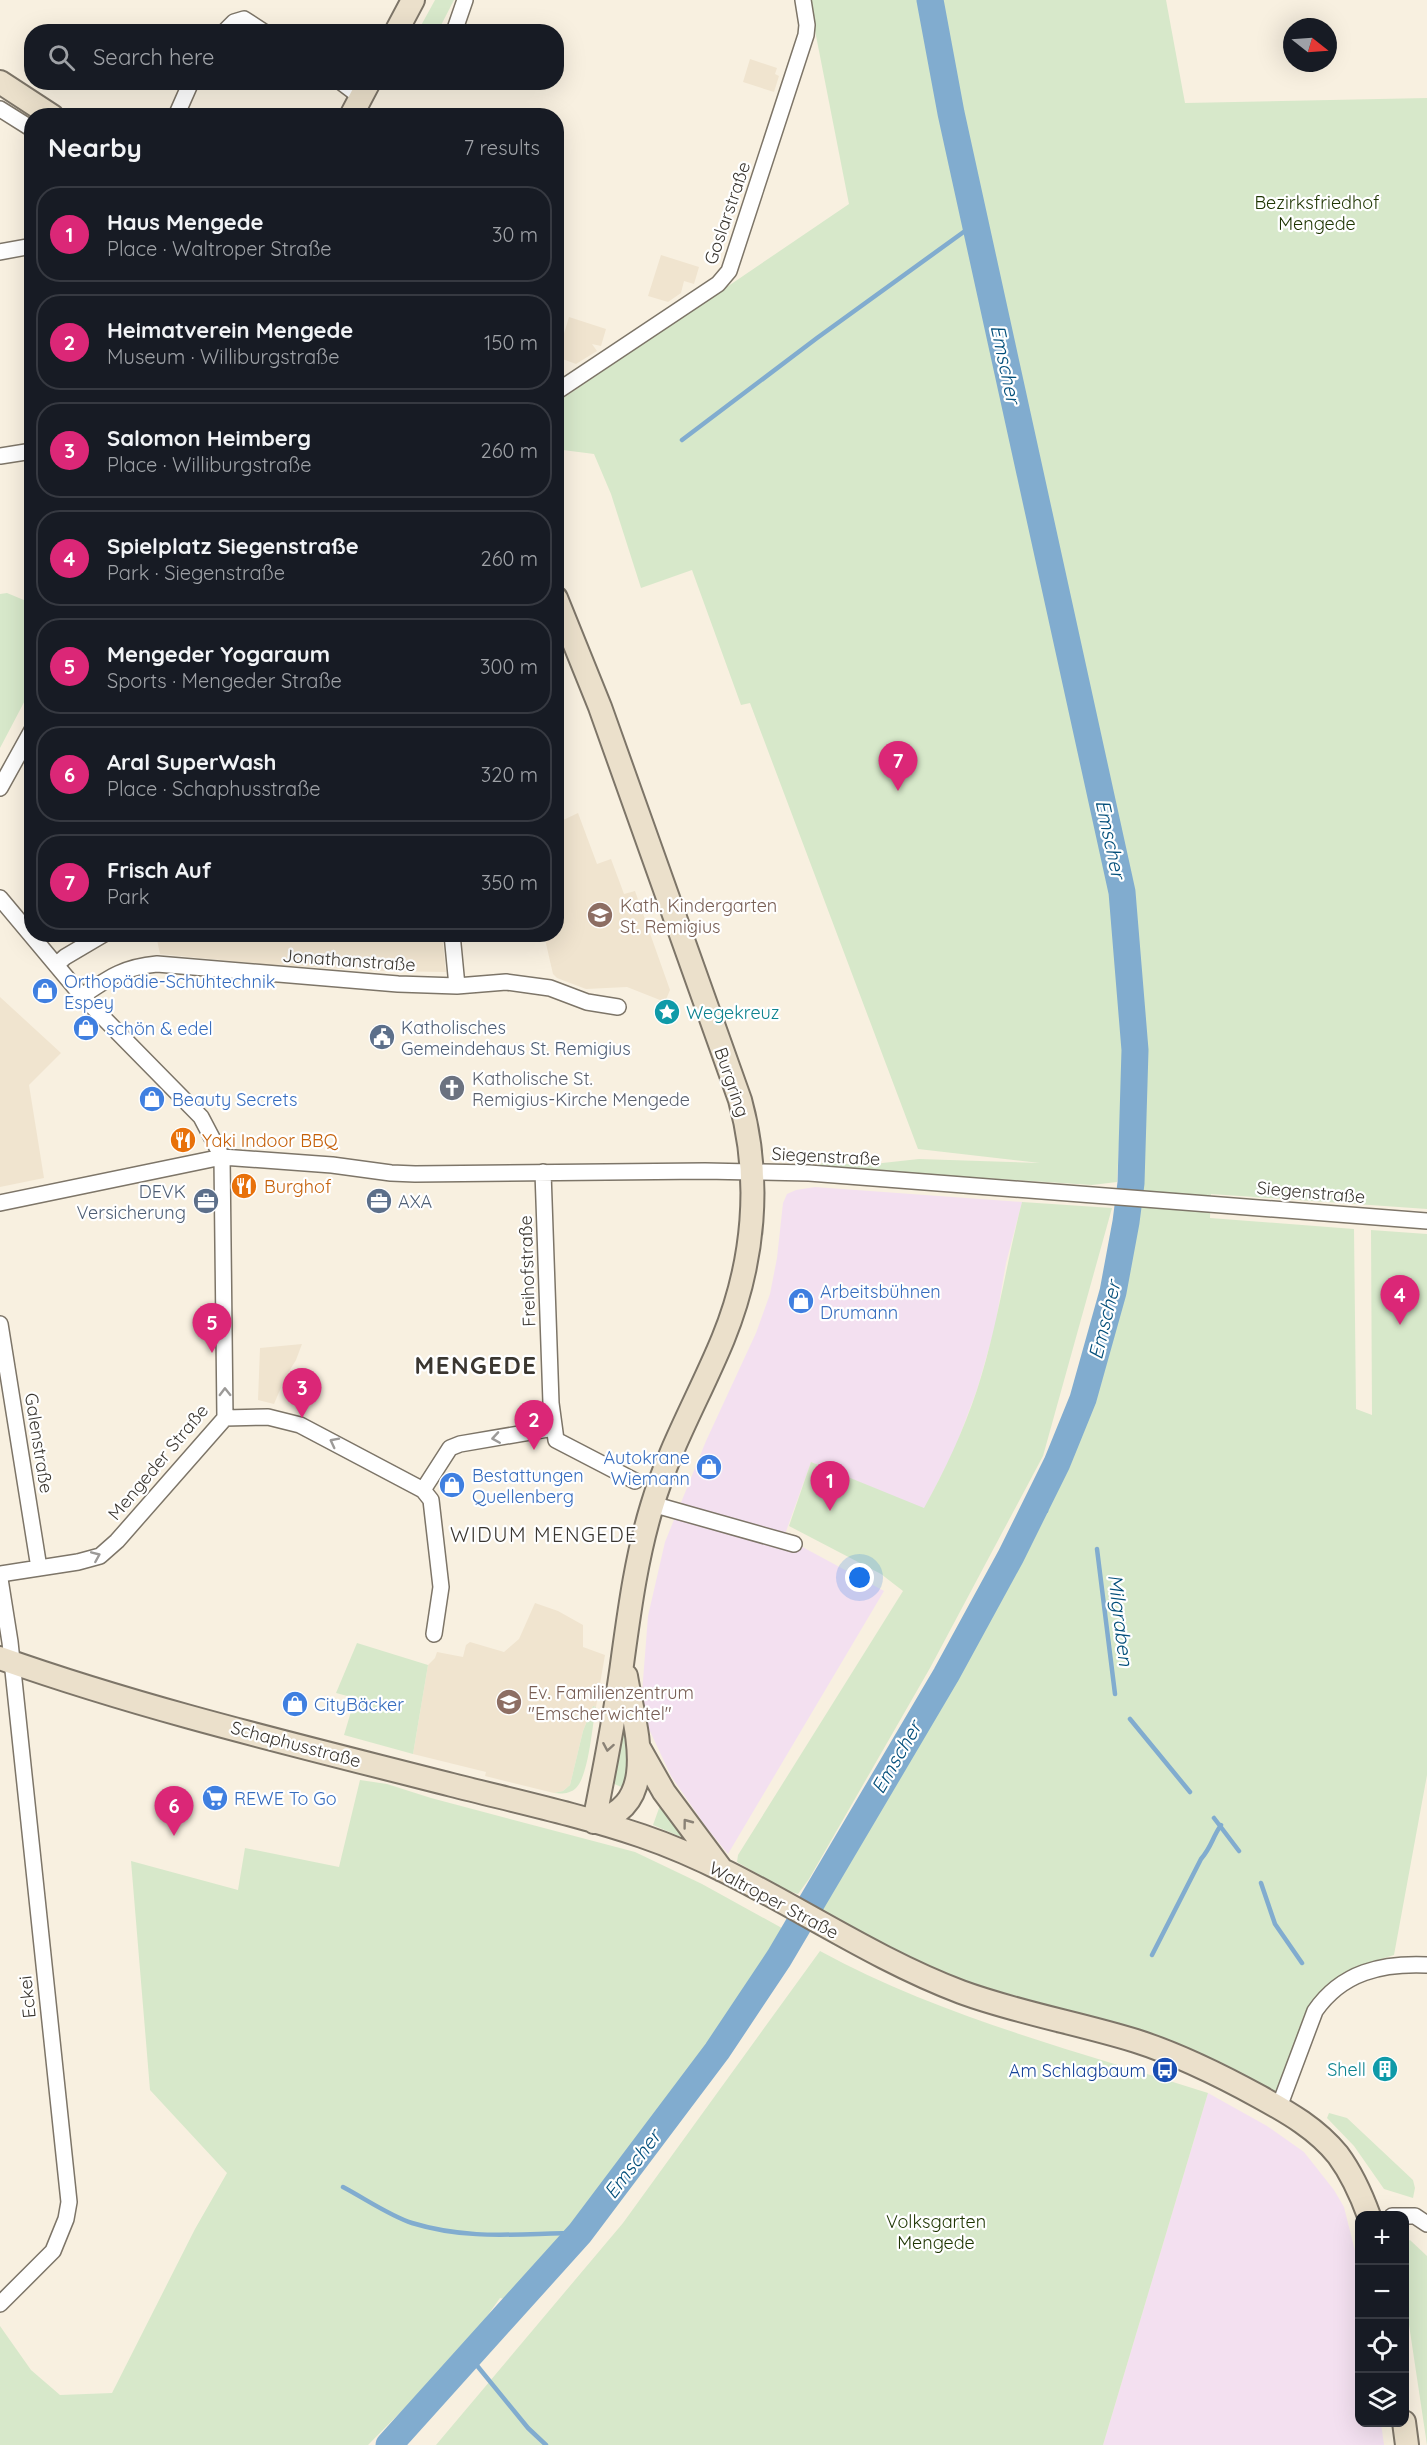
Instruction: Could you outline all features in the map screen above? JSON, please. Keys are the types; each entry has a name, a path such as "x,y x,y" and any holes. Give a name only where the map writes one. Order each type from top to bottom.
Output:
{"main road":[{"path":"400,24 413,0"},
{"path":"0,82 40,108"},
{"name":"Burgring","path":"564,618 600,707 740,1100 749,1134 754,1173 753,1204 739,1297 723,1340 652,1504"},
{"path":"623,1657 637,1744 639,1775 632,1797 616,1814 594,1822 639,1554 652,1504"},
{"name":"Schaphusstraße","path":"6,1660 74,1684 594,1822"},
{"path":"637,1744 664,1792 722,1870"},
{"name":"Waltroper Straße","path":"594,1822 644,1836 722,1870 841,1936 958,1991 1138,2042 1192,2061 1279,2107 1312,2129 1336,2153 1359,2191 1367,2211"},
{"path":"1405,2427 1407,2445"}],"street":[{"path":"457,24 465,0"},
{"name":"Goslarstraße","path":"564,387 718,284 729,271 806,35 807,25 803,0"},
{"path":"232,24 244,19 252,24"},
{"path":"180,108 188,90"},
{"path":"0,109 24,124"},
{"path":"0,252 24,248"},
{"path":"0,456 24,452"},
{"path":"0,788 24,744"},
{"name":"Mengeder Straße","path":"0,898 24,927"},
{"name":"Mengeder Straße","path":"0,1574 78,1563 100,1556 109,1550 225,1418 222,1157 201,1117 82,996 37,942"},
{"path":"56,965 90,942"},
{"path":"453,942 457,986"},
{"name":"Jonathanstraße","path":"82,996 107,979 134,966 157,964 260,974 457,986 506,982 550,988 586,1002 618,1007"},
{"name":"Siegenstraße","path":"0,1203 222,1157 332,1165 391,1173 833,1175 1427,1221"},
{"name":"Freihofstraße","path":"543,1172 555,1434"},
{"name":"Galenstraße","path":"0,1324 39,1568"},
{"path":"225,1418 268,1418 300,1425 423,1490 431,1500 441,1587 434,1634"},
{"path":"423,1490 450,1448 460,1444 555,1434 635,1481"},
{"path":"652,1504 794,1544"},
{"path":"0,1579 6,1660"},
{"name":"Eckei","path":"0,2304 53,2251 66,2219 69,2202 6,1660"},
{"path":"1279,2107 1314,2012 1322,2001 1347,1982 1378,1967 1399,1964 1427,1965"},
{"path":"1409,2216 1415,2216 1427,2224"}],"shaded area":[{"path":"750,59 777,68 775,74 779,76 774,92 743,82"},
{"path":"661,255 699,267 694,284 684,281 681,293 668,302 648,296"},
{"path":"569,317 606,329 601,346 592,344 597,351 576,364 564,360 564,334"},
{"name":"Kath. Kindergarten St. Remigius","path":"578,813 597,864 611,859 624,894 635,891 670,990 665,1002 627,987 586,989 557,978 553,974 546,942 564,942 564,820"},
{"path":"157,942 443,942 446,972 271,965 160,954"},
{"path":"0,997 61,1053 29,1085 44,1178 0,1187"},
{"path":"815,1187 1022,1202 1006,1263 995,1327 977,1390 954,1451 924,1509 811,1462 784,1537 884,1591 728,1854 706,1827 671,1776 648,1727 641,1706 648,1616 665,1542 706,1441 756,1333 770,1294 777,1258 783,1203 787,1194"},
{"path":"302,1344 274,1404 258,1400 260,1348"},
{"name":"Ev. Familienzentrum \"Emscherwichtel\"","path":"535,1603 558,1611 583,1625 583,1647 605,1655 596,1707 593,1706 583,1731 570,1785 563,1791 554,1793 485,1776 486,1772 413,1754 428,1665 437,1652 463,1657 466,1645 470,1642 504,1652 519,1639"},
{"path":"1208,2093 1267,2126 1304,2152 1334,2190 1344,2207 1355,2251 1355,2427 1382,2427 1384,2445 1103,2445"}],"green space":[{"path":"435,0 454,0 442,24 422,24"},
{"name":"Bezirksfriedhof Mengede","path":"809,0 1166,0 1185,103 1427,98 1427,1209 1211,1194 1210,1218 1354,1229 1356,1409 1372,1415 1371,1230 1427,1234 1427,1775 1394,1955 1371,1962 1330,1982 1310,2005 1279,2107 1216,2073 994,2003 804,1916 946,1675 1011,1556 1057,1463 1083,1399 1113,1292 1126,1222 1131,1183 1135,1050 1128,970 1117,1182 1092,1185 818,1167 822,1163 864,1165 919,1159 1040,1163 918,1149 750,703 741,705 692,570 641,588 611,494 594,454 564,450 564,398 849,204"},
{"path":"7,593 24,600 24,702 0,748 0,594"},
{"path":"1022,1202 1112,1208 1043,1456 930,1668 809,1879 798,1894 785,1890 737,1862 738,1855 903,1591 881,1574 789,1526 811,1462 924,1508 953,1451 977,1390 990,1344"},
{"path":"357,1643 428,1665 413,1754 344,1735 355,1698 336,1693"},
{"path":"593,1706 596,1707 589,1750 580,1782 571,1791 554,1793 563,1791 570,1785 583,1731"},
{"path":"622,1719 627,1720 628,1790 610,1782"},
{"path":"360,1780 387,1784 431,1798 635,1852 702,1884 789,1932 587,2213 514,2301 500,2298 465,2347 368,2445 0,2445 0,2326 31,2370 60,2395 112,2393 195,2229 227,2173 150,2090 131,1861 238,1890 245,1848 339,1867"},
{"path":"663,1797 688,1840 653,1825"},
{"name":"Volksgarten Mengede","path":"820,1951 913,1995 961,2014 1208,2093 1103,2445 436,2445 623,2223"},
{"path":"1329,2113 1347,2118 1413,2180 1415,2188 1413,2198 1384,2189 1354,2146 1327,2118"},
{"path":"1409,2240 1427,2256 1427,2445 1409,2325"}],"waterway":[{"name":"Emscher","path":"389,2445 580,2233 717,2051 779,1958 946,1675 1011,1556 1057,1463 1083,1399 1113,1292 1131,1183 1135,1050 1122,892 951,113 930,0"},
{"path":"682,440 817,338 976,223"},
{"name":"Milgraben","path":"1037,1504 1046,1511"},
{"name":"Milgraben","path":"1097,1549 1115,1694"},
{"name":"Milgraben","path":"1130,1719 1190,1792"},
{"name":"Milgraben","path":"1214,1818 1239,1851"},
{"path":"1152,1955 1221,1825"},
{"name":"Milgraben","path":"1261,1883 1275,1924 1302,1963"},
{"path":"343,2187 395,2216 434,2229 496,2235 580,2233"},
{"path":"470,2357 528,2428 546,2445"}],"place":[{"name":"Frisch Auf","path":"898,791"},
{"name":"Kath. Kindergarten St. Remigius","path":"600,915"},
{"name":"Orthopädie-Schuhtechnik Espey","path":"45,991"},
{"name":"Wegekreuz","path":"667,1012"},
{"name":"schön & edel","path":"86,1028"},
{"name":"Katholisches Gemeindehaus St. Remigius","path":"382,1037"},
{"name":"Katholische St. Remigius-Kirche Mengede","path":"452,1088"},
{"name":"Beauty Secrets","path":"152,1099"},
{"name":"Yaki Indoor BBQ","path":"183,1140"},
{"name":"Burghof","path":"244,1186"},
{"name":"DEVK Versicherung","path":"206,1201"},
{"name":"AXA","path":"379,1201"},
{"name":"Arbeitsbühnen Drumann","path":"801,1301"},
{"name":"Spielplatz Siegenstraße","path":"1400,1325"},
{"name":"Mengeder Yogaraum","path":"212,1353"},
{"name":"Salomon Heimberg","path":"302,1418"},
{"name":"Heimatverein Mengede","path":"534,1450"},
{"name":"Autokrane Wiemann","path":"709,1467"},
{"name":"Bestattungen Quellenberg","path":"452,1485"},
{"name":"Haus Mengede","path":"830,1511"},
{"name":"Ev. Familienzentrum \"Emscherwichtel\"","path":"509,1702"},
{"name":"CityBäcker","path":"295,1704"},
{"name":"REWE To Go","path":"215,1798"},
{"name":"Aral SuperWash","path":"174,1836"},
{"name":"Shell","path":"1385,2069"},
{"name":"Am Schlagbaum","path":"1165,2070"}],"district":[{"name":"MENGEDE","path":"476,1365"},
{"name":"WIDUM MENGEDE","path":"544,1534"}]}
